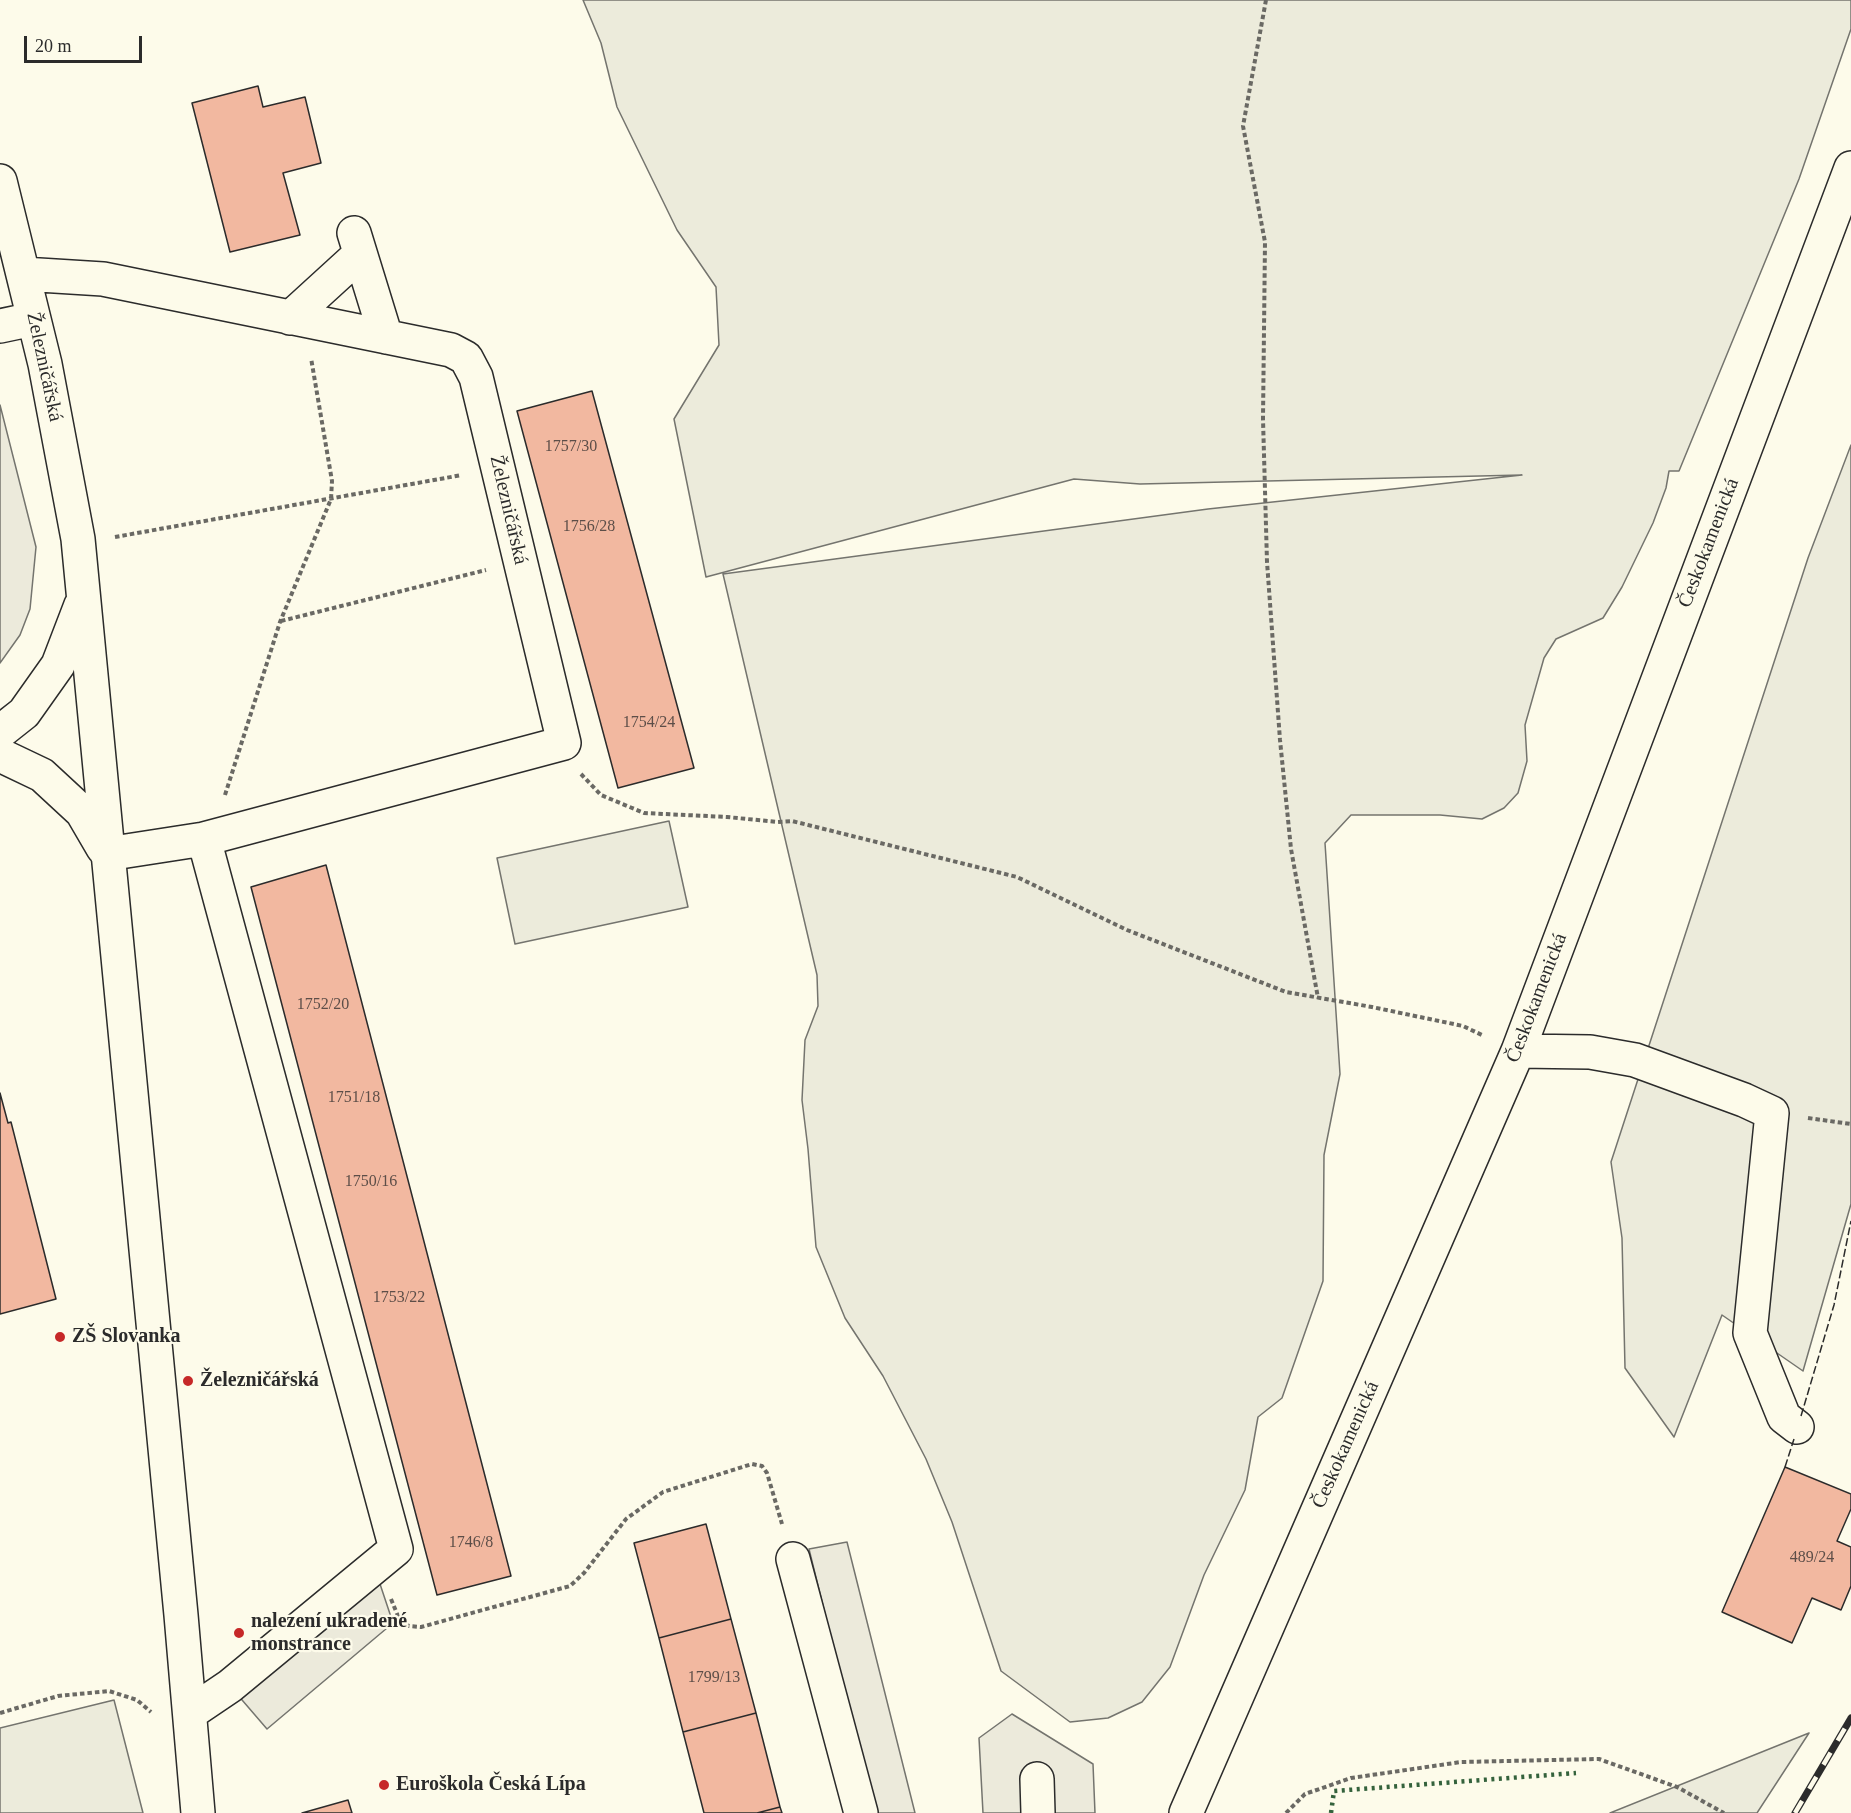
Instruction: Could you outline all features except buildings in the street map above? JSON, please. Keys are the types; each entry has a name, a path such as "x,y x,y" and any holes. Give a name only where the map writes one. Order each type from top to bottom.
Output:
{"street":[{"name":"Českokamenická","path":"1186,1813 1518,1051 1851,168"},
{"name":"Železničářská","path":"0,181 14,263 45,364 78,539 198,1813"},
{"path":"297,320 357,244 387,337"},
{"name":"Železničářská","path":"14,263 450,350 466,358 476,377 564,743"},
{"path":"0,326 33,319"},
{"path":"0,732 24,713 58,665 84,598"},
{"path":"0,755 42,775 82,812 107,854 204,839 564,743"},
{"path":"190,1713 231,1686 396,1549 204,839"},
{"path":"1518,1051 1590,1052 1635,1060 1744,1100 1772,1113 1750,1333 1784,1418 1797,1427"},
{"path":"793,1559 861,1813"},
{"path":"1037,1779 1038,1813"}],"path":[{"path":"1266,0 1243,126 1265,242 1263,419 1267,562 1280,740 1291,849 1318,998"},
{"path":"224,798 280,622 332,499 332,481 297,320"},
{"path":"114,537 498,469"},
{"path":"280,622 520,561"},
{"path":"564,743 579,772 602,795 644,813 777,822 792,821 1017,877 1127,930 1286,993 1463,1026 1518,1051"},
{"path":"380,1562 395,1613 400,1621 409,1626 421,1627 570,1586 584,1573 626,1519 663,1492 752,1464 762,1466 767,1473 793,1559"},
{"path":"0,1713 58,1696 109,1691 137,1700 155,1715 190,1713"},
{"path":"1286,1813 1305,1794 1352,1778 1461,1762 1599,1759 1677,1787 1724,1813"}],"shaded area":[{"path":"583,0 1851,0 1851,29 1799,179 1679,471 1669,471 1666,488 1653,523 1622,587 1603,618 1556,639 1544,658 1525,725 1527,761 1518,793 1504,808 1482,819 1440,815 1351,815 1325,843 1340,1074 1324,1155 1323,1281 1282,1398 1258,1417 1245,1490 1204,1575 1170,1667 1142,1702 1108,1718 1070,1722 1001,1671 952,1522 926,1459 883,1376 845,1318 816,1247 802,1100 805,1040 818,1006 817,975 723,574 1208,509 1522,475 1140,484 1074,479 706,577 674,419 719,345 716,287 677,230 617,107 601,43"},
{"path":"0,405 36,547 30,609 20,635 0,663"},
{"path":"1851,445 1851,1204 1803,1371 1722,1315 1674,1437 1625,1368 1622,1238 1611,1162 1808,558"},
{"path":"669,821 688,907 515,944 497,858"},
{"path":"847,1542 915,1813 874,1813 809,1549"},
{"path":"374,1566 393,1623 267,1729 230,1686"},
{"path":"114,1700 143,1813 0,1813 0,1728"},
{"path":"1012,1714 1093,1764 1095,1813 983,1813 979,1738"},
{"path":"1809,1733 1757,1813 1610,1813"}],"railway":[{"path":"1795,1813 1851,1718"}],"hedge":[{"path":"1331,1813 1334,1791 1576,1773"}],"fence":[{"path":"1801,1416 1834,1305 1851,1221"},
{"path":"1785,1467 1794,1439"}],"place":[{"name":"ZŠ Slovanka","path":"60,1337"},
{"name":"Železničářská","path":"188,1381"},
{"name":"nalezení ukradené monstrance","path":"239,1633"},
{"name":"Euroškola Česká Lípa","path":"384,1785"}]}
